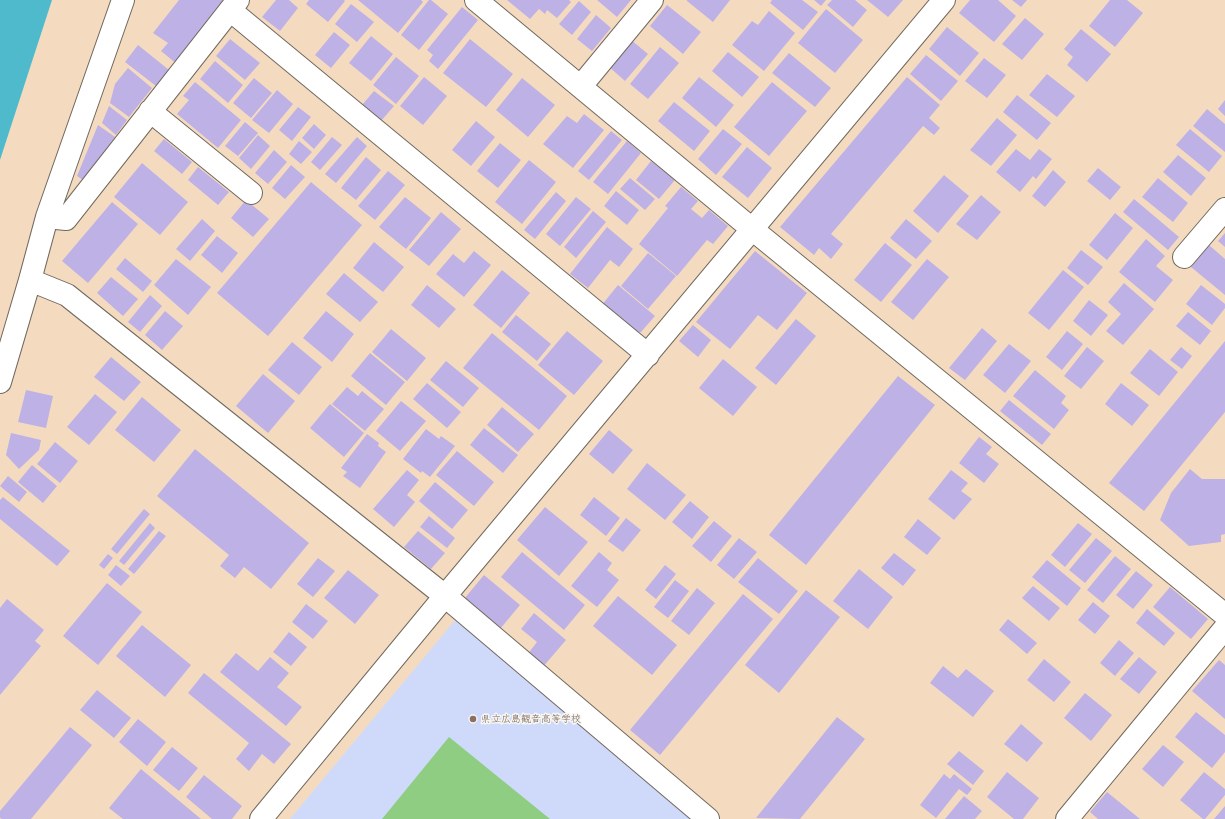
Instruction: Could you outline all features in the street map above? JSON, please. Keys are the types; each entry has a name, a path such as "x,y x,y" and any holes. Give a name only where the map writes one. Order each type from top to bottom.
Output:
{"street":[{"path":"0,382 47,217 123,0"},
{"path":"476,0 752,229 1225,615"},
{"path":"581,86 652,0"},
{"path":"261,819 944,0"},
{"path":"47,217 66,219 234,5 648,354"},
{"path":"150,111 251,193"},
{"path":"1184,257 1225,209"},
{"path":"30,280 67,295 446,596 708,819"},
{"path":"1067,819 1225,628"}],"shaded area":[{"name":"県立広島観音高等学校","path":"456,619 691,819 290,819"}],"green space":[{"path":"449,737 550,819 382,819"}],"water":[{"path":"0,0 52,0 0,160"}],"building":[{"path":"179,0 225,0 178,65 161,51 168,43 153,33"},
{"path":"276,0 289,0 298,8 280,31 262,17"},
{"path":"309,0 345,1 328,22 306,4"},
{"path":"358,0 421,0 423,2 398,33"},
{"path":"429,0 448,14 419,50 401,35"},
{"path":"507,0 569,0 571,2 557,18 547,10 545,14 539,9 530,19"},
{"path":"597,0 631,0 617,17"},
{"path":"687,0 730,0 713,22"},
{"path":"772,0 802,0 818,12 803,30 770,3"},
{"path":"814,0 826,0 821,6"},
{"path":"832,0 855,0 867,10 853,27 827,5"},
{"path":"867,0 903,0 888,17"},
{"path":"970,0 998,0 1016,16 994,42 959,13"},
{"path":"1012,0 1027,0 1021,7"},
{"path":"1110,0 1127,0 1143,13 1115,47 1089,26"},
{"path":"579,1 591,12 572,35 559,24"},
{"path":"351,4 374,22 357,42 335,24"},
{"path":"667,5 701,32 683,54 650,26"},
{"path":"462,7 478,20 438,69 429,61 433,55 427,50"},
{"path":"826,9 863,40 835,73 798,43"},
{"path":"769,11 795,33 764,71 732,45 752,21 758,25"},
{"path":"596,15 611,28 592,51 577,39"},
{"path":"1025,18 1044,34 1022,60 1002,44"},
{"path":"947,27 979,53 960,76 929,49"},
{"path":"1081,29 1111,54 1087,82 1067,65 1073,57 1064,49"},
{"path":"334,32 350,45 331,68 315,55"},
{"path":"371,36 393,54 371,81 349,63"},
{"path":"230,39 260,63 245,80 216,56"},
{"path":"470,39 513,74 486,107 443,73"},
{"path":"630,39 648,54 625,81 608,66"},
{"path":"138,45 169,70 156,86 125,62"},
{"path":"660,47 679,63 648,99 630,84"},
{"path":"728,52 759,77 742,97 712,71"},
{"path":"789,53 831,88 815,107 772,73"},
{"path":"926,55 958,81 941,101 910,74"},
{"path":"396,57 419,76 396,104 373,85"},
{"path":"984,58 1006,75 987,98 965,81"},
{"path":"215,61 243,85 228,103 200,79"},
{"path":"128,68 152,88 129,117 110,103 115,84"},
{"path":"1047,74 1075,96 1057,117 1029,95"},
{"path":"424,77 447,96 423,125 400,106"},
{"path":"699,77 734,105 716,127 682,98"},
{"path":"907,77 940,105 929,118 940,128 934,135 923,126 831,234 843,244 831,259 819,248 814,255 780,227"},
{"path":"254,78 272,93 251,118 233,103"},
{"path":"522,78 555,105 528,137 496,110"},
{"path":"195,82 241,120 218,148 177,114 189,100 183,96"},
{"path":"772,82 807,111 769,156 734,127"},
{"path":"277,90 293,104 269,133 252,120"},
{"path":"374,91 394,106 381,121 362,105"},
{"path":"1017,95 1051,123 1037,140 1003,112"},
{"path":"1225,100 1225,116 1218,109"},
{"path":"674,102 710,131 694,151 658,121"},
{"path":"109,106 127,120 116,135 102,123"},
{"path":"298,107 311,117 292,141 279,130"},
{"path":"1207,109 1225,124 1225,152 1193,126"},
{"path":"584,114 604,130 573,168 543,144 567,116 577,123"},
{"path":"997,118 1017,135 991,166 970,150"},
{"path":"476,121 495,137 471,166 452,150"},
{"path":"245,122 258,133 238,156 225,146"},
{"path":"314,124 326,135 314,149 302,138"},
{"path":"98,125 115,137 83,180 77,176"},
{"path":"723,129 742,144 716,175 698,159"},
{"path":"1190,129 1222,156 1209,172 1176,145"},
{"path":"611,131 622,140 589,180 578,171"},
{"path":"258,135 270,146 251,169 239,158"},
{"path":"332,137 342,145 320,170 311,162"},
{"path":"357,137 367,146 336,183 325,174"},
{"path":"164,139 192,162 182,174 154,151"},
{"path":"299,141 312,152 301,164 289,154"},
{"path":"627,141 641,153 608,194 593,182"},
{"path":"500,143 521,160 498,188 477,171"},
{"path":"747,147 772,168 748,198 722,177"},
{"path":"1016,149 1030,160 1039,149 1052,159 1036,179 1033,176 1020,192 996,172"},
{"path":"274,150 287,162 268,184 255,173"},
{"path":"1178,155 1206,178 1191,196 1163,172"},
{"path":"366,157 381,170 356,200 341,188"},
{"path":"529,160 556,182 522,224 495,202"},
{"path":"651,161 675,180 659,199 636,180"},
{"path":"142,163 188,202 160,235 114,197"},
{"path":"291,165 305,177 285,199 272,188"},
{"path":"198,167 229,192 218,205 188,180"},
{"path":"1098,168 1121,187 1110,200 1087,181"},
{"path":"1053,170 1066,182 1045,207 1032,196"},
{"path":"388,171 405,185 375,220 358,206"},
{"path":"944,175 969,196 938,233 913,211"},
{"path":"630,178 655,199 645,210 620,189"},
{"path":"1158,178 1188,203 1173,222 1142,197"},
{"path":"311,182 362,225 268,336 217,293"},
{"path":"681,187 698,201 691,209 702,218 709,210 728,226 713,244 707,240 677,276 639,244 668,208 665,206"},
{"path":"616,191 639,210 627,225 604,206"},
{"path":"556,192 566,201 535,239 524,230"},
{"path":"981,195 1001,212 977,240 956,224"},
{"path":"405,197 431,218 406,249 379,227"},
{"path":"576,197 591,209 560,246 546,234"},
{"path":"1134,199 1179,237 1168,250 1123,212"},
{"path":"246,200 269,219 253,237 231,218"},
{"path":"112,202 138,224 88,283 62,261"},
{"path":"593,211 606,222 576,258 564,247"},
{"path":"441,212 461,229 429,266 409,250"},
{"path":"1115,213 1133,228 1107,260 1089,245"},
{"path":"202,219 215,231 190,261 176,249"},
{"path":"906,219 932,241 916,259 890,238"},
{"path":"607,227 633,249 619,267 610,260 588,288 570,274"},
{"path":"1225,233 1225,247 1218,241"},
{"path":"217,236 238,253 222,273 201,255"},
{"path":"1146,239 1165,256 1156,266 1173,280 1155,302 1119,272"},
{"path":"374,242 404,267 383,292 353,268"},
{"path":"885,243 912,265 881,302 854,280"},
{"path":"1209,245 1225,259 1225,295 1191,267"},
{"path":"1081,250 1103,267 1088,285 1067,268"},
{"path":"474,251 491,265 464,297 436,274 453,254 464,263"},
{"path":"755,251 807,293 777,330 758,315 730,349 696,322"},
{"path":"648,253 676,276 648,309 621,286"},
{"path":"125,258 152,281 143,292 116,269"},
{"path":"176,259 211,287 188,315 154,285"},
{"path":"927,259 949,277 913,320 891,302"},
{"path":"502,270 530,293 501,328 473,305"},
{"path":"1063,270 1084,287 1049,330 1028,313"},
{"path":"344,273 378,302 360,322 326,294"},
{"path":"111,277 138,299 123,316 97,293"},
{"path":"1124,283 1154,309 1123,345 1106,331 1121,314 1108,302"},
{"path":"427,285 456,309 439,328 411,305"},
{"path":"618,285 655,316 641,332 634,333 601,306"},
{"path":"1201,285 1225,304 1225,308 1212,325 1186,304"},
{"path":"150,295 162,306 140,332 128,322"},
{"path":"1089,300 1108,315 1091,336 1073,321"},
{"path":"165,311 183,326 162,350 145,335"},
{"path":"326,311 354,334 332,362 303,338"},
{"path":"1188,312 1211,331 1200,345 1176,326"},
{"path":"516,315 551,344 537,361 502,332"},
{"path":"796,319 816,336 776,385 755,368"},
{"path":"693,325 711,340 698,357 679,341"},
{"path":"982,328 997,341 965,380 949,368"},
{"path":"391,329 426,358 407,381 372,352"},
{"path":"567,331 603,361 574,395 538,365"},
{"path":"1067,331 1083,344 1062,370 1046,357"},
{"path":"492,333 567,396 539,430 463,368"},
{"path":"1225,341 1225,412 1144,511 1109,483"},
{"path":"292,342 322,367 299,395 268,370"},
{"path":"1009,344 1031,361 1005,393 983,375"},
{"path":"1087,347 1104,361 1081,389 1064,376"},
{"path":"1181,347 1192,356 1182,369 1170,360"},
{"path":"1150,349 1178,372 1159,396 1130,373"},
{"path":"370,353 405,382 386,405 351,376"},
{"path":"111,357 141,382 124,401 94,377"},
{"path":"723,359 757,387 733,416 699,388"},
{"path":"446,361 479,388 463,407 430,380"},
{"path":"1035,370 1066,396 1061,403 1069,410 1054,429 1013,396"},
{"path":"263,374 295,401 268,433 236,406"},
{"path":"898,376 935,405 806,565 769,535"},
{"path":"427,383 461,412 447,428 413,399"},
{"path":"1121,383 1149,405 1132,426 1105,404"},
{"path":"347,387 358,396 362,391 384,409 365,431 332,404"},
{"path":"26,390 53,396 46,428 18,422"},
{"path":"95,394 117,412 89,445 67,427"},
{"path":"142,397 181,430 154,462 115,430"},
{"path":"1009,400 1051,434 1042,445 1000,411"},
{"path":"401,401 426,421 400,451 376,431"},
{"path":"330,404 364,433 344,457 310,428"},
{"path":"502,407 534,434 518,452 487,425"},
{"path":"484,428 518,455 503,473 470,445"},
{"path":"426,429 439,439 441,436 455,446 430,477 422,471 421,473 403,459"},
{"path":"609,430 633,450 613,474 589,454"},
{"path":"11,433 41,440 39,450 19,469 6,455"},
{"path":"367,434 379,443 378,446 386,452 360,488 343,476 347,472 341,468"},
{"path":"979,437 992,447 986,454 999,464 984,483 959,463"},
{"path":"55,442 78,461 60,483 37,464"},
{"path":"195,449 309,543 271,589 244,567 235,578 220,566 229,555 157,496"},
{"path":"457,451 494,482 474,506 436,475"},
{"path":"647,463 686,495 665,520 627,489"},
{"path":"32,465 57,486 43,503 18,482"},
{"path":"1190,469 1202,479 1225,479 1225,534 1221,535 1221,542 1189,546 1160,520 1171,493"},
{"path":"407,470 419,480 407,495 415,502 394,527 373,509"},
{"path":"951,470 968,483 961,491 972,499 954,520 928,499"},
{"path":"8,476 27,492 19,502 0,486"},
{"path":"435,482 468,510 452,529 419,501"},
{"path":"3,497 70,551 57,566 0,519 0,500"},
{"path":"594,497 620,518 606,536 580,515"},
{"path":"690,501 709,517 692,539 672,522"},
{"path":"545,507 588,542 559,576 517,540"},
{"path":"144,509 150,514 117,554 111,549"},
{"path":"429,516 455,538 447,548 420,527"},
{"path":"626,518 641,530 623,552 608,541"},
{"path":"918,519 941,538 927,555 904,537"},
{"path":"714,521 732,536 711,562 692,546"},
{"path":"150,523 155,528 124,565 119,561"},
{"path":"1078,523 1092,534 1065,567 1051,555"},
{"path":"159,531 166,536 134,574 128,569"},
{"path":"418,531 445,553 431,569 404,547"},
{"path":"739,538 757,552 734,579 717,565"},
{"path":"1096,538 1112,551 1085,583 1069,570"},
{"path":"522,552 585,605 564,630 501,577"},
{"path":"599,552 612,563 607,570 619,580 597,607 571,586"},
{"path":"894,553 916,570 903,586 881,568"},
{"path":"108,554 113,558 104,569 99,565"},
{"path":"1115,556 1131,569 1103,603 1087,590"},
{"path":"318,558 335,571 313,597 297,584"},
{"path":"758,558 798,591 779,614 738,582"},
{"path":"1047,560 1081,588 1067,606 1032,577"},
{"path":"116,565 130,576 121,586 108,575"},
{"path":"665,565 676,574 656,599 645,590"},
{"path":"859,569 893,597 868,629 833,601"},
{"path":"348,570 379,595 355,624 324,598"},
{"path":"1136,571 1153,585 1133,609 1116,595"},
{"path":"484,575 520,605 500,629 464,599"},
{"path":"675,580 689,591 668,618 654,607"},
{"path":"107,583 142,612 98,665 63,636"},
{"path":"1033,586 1060,608 1049,621 1022,598"},
{"path":"1170,587 1208,619 1191,639 1153,607"},
{"path":"697,588 715,603 689,635 671,621"},
{"path":"806,590 840,617 779,693 745,665"},
{"path":"743,594 773,619 660,755 630,730"},
{"path":"618,596 677,645 652,675 593,626"},
{"path":"7,599 44,630 35,641 41,646 0,695 0,608"},
{"path":"1093,602 1110,616 1095,634 1078,620"},
{"path":"306,604 328,621 313,639 292,622"},
{"path":"1147,609 1175,633 1164,646 1136,623"},
{"path":"534,613 566,640 542,668 527,655 537,642 521,629"},
{"path":"1008,619 1037,643 1027,654 999,630"},
{"path":"142,625 191,665 165,697 116,656"},
{"path":"289,632 307,647 291,666 273,652"},
{"path":"1119,640 1134,653 1115,676 1100,663"},
{"path":"236,653 258,671 270,657 289,673 277,687 302,707 286,726 220,672"},
{"path":"1139,657 1157,672 1139,694 1120,679"},
{"path":"1044,659 1071,682 1054,702 1027,680"},
{"path":"1219,660 1225,665 1225,719 1192,691"},
{"path":"943,666 958,678 966,669 994,691 973,717 930,683"},
{"path":"204,673 291,744 274,764 262,754 249,771 236,759 249,743 188,693"},
{"path":"97,690 131,718 114,738 80,710"},
{"path":"1085,693 1112,715 1091,741 1064,718"},
{"path":"1196,712 1225,735 1225,752 1212,768 1175,737"},
{"path":"837,717 865,739 800,819 756,818"},
{"path":"138,719 166,742 147,766 119,742"},
{"path":"1021,724 1043,743 1027,762 1004,744"},
{"path":"70,727 92,745 31,819 0,818 0,811"},
{"path":"1163,745 1184,762 1163,787 1142,769"},
{"path":"172,747 198,768 179,791 153,770"},
{"path":"959,751 984,771 973,785 947,764"},
{"path":"141,769 201,819 123,819 109,808"},
{"path":"1007,772 1039,798 1023,819 1014,819 987,797"},
{"path":"1204,772 1225,789 1225,795 1205,819 1203,819 1180,800"},
{"path":"944,774 950,779 954,774 972,789 967,795 959,789 936,818 920,805"},
{"path":"204,775 242,806 232,819 212,819 186,797"},
{"path":"1107,792 1140,819 1098,819 1090,812"},
{"path":"964,796 982,811 975,819 945,819"},
{"path":"1225,806 1225,819 1214,819"}],"place":[{"name":"県立広島観音高等学校","path":"473,719"}]}
